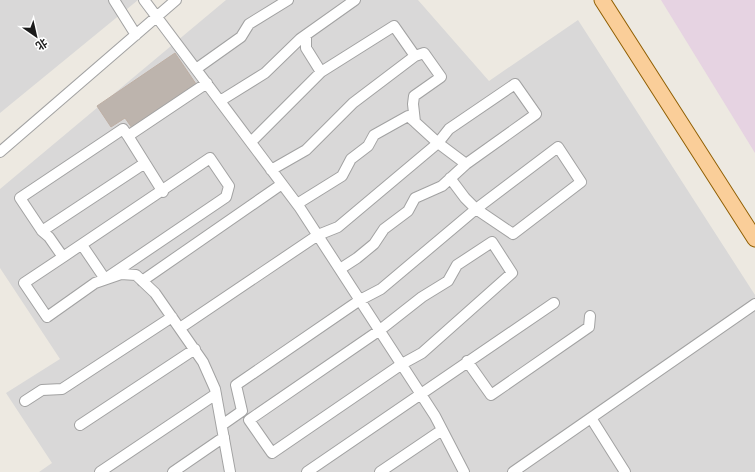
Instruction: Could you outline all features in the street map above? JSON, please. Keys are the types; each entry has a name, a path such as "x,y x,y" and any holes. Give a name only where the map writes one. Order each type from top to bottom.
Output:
{"main road":[{"path":"602,0 755,239"}],"street":[{"path":"114,0 136,35"},
{"path":"144,0 297,204 421,394 464,472"},
{"path":"0,152 176,0"},
{"path":"196,69 242,37 249,24 288,0"},
{"path":"220,101 265,73 306,35 355,0"},
{"path":"251,142 321,72 394,26 415,56"},
{"path":"306,35 306,48 321,72"},
{"path":"271,170 306,150 353,103 415,56 424,53 441,77 414,96 413,104 415,122"},
{"path":"128,136 207,83"},
{"path":"180,328 318,235 338,227 438,143 449,129 515,84 536,114 466,164 442,186 415,198 408,211 384,229 374,244 357,258 340,269"},
{"path":"297,204 342,176 352,159 368,146 374,135 408,116 438,143 466,164"},
{"path":"63,257 49,237 42,231 20,198 123,129 163,191"},
{"path":"249,420 380,330 422,297 448,281 457,265 492,242 512,273 422,353 402,364 272,453 242,411 236,385 360,300 381,289 476,209 558,147 581,182 513,234 476,209 465,198 450,178"},
{"path":"105,279 226,197 229,186 210,158 24,283 47,317 95,283 121,274 136,275 154,293 204,362 216,394 230,472"},
{"path":"42,231 145,163"},
{"path":"142,281 282,184"},
{"path":"82,245 105,279"},
{"path":"307,472 554,303"},
{"path":"514,472 755,304"},
{"path":"467,362 491,396 589,326 590,316"},
{"path":"25,401 42,390 62,389 172,317"},
{"path":"80,425 195,349"},
{"path":"100,472 216,394"},
{"path":"222,425 242,411"},
{"path":"591,418 625,472"},
{"path":"380,472 442,430"},
{"path":"173,472 224,437"}],"shaded area":[{"path":"0,0 138,0 0,113"},
{"path":"226,0 418,0 489,81 578,20 755,295 755,472 39,472 52,463 6,393 60,359 0,268 0,189"},
{"path":"661,0 755,0 755,153"}],"building":[{"path":"175,53 196,84 132,128 125,118 111,127 97,106"}]}
